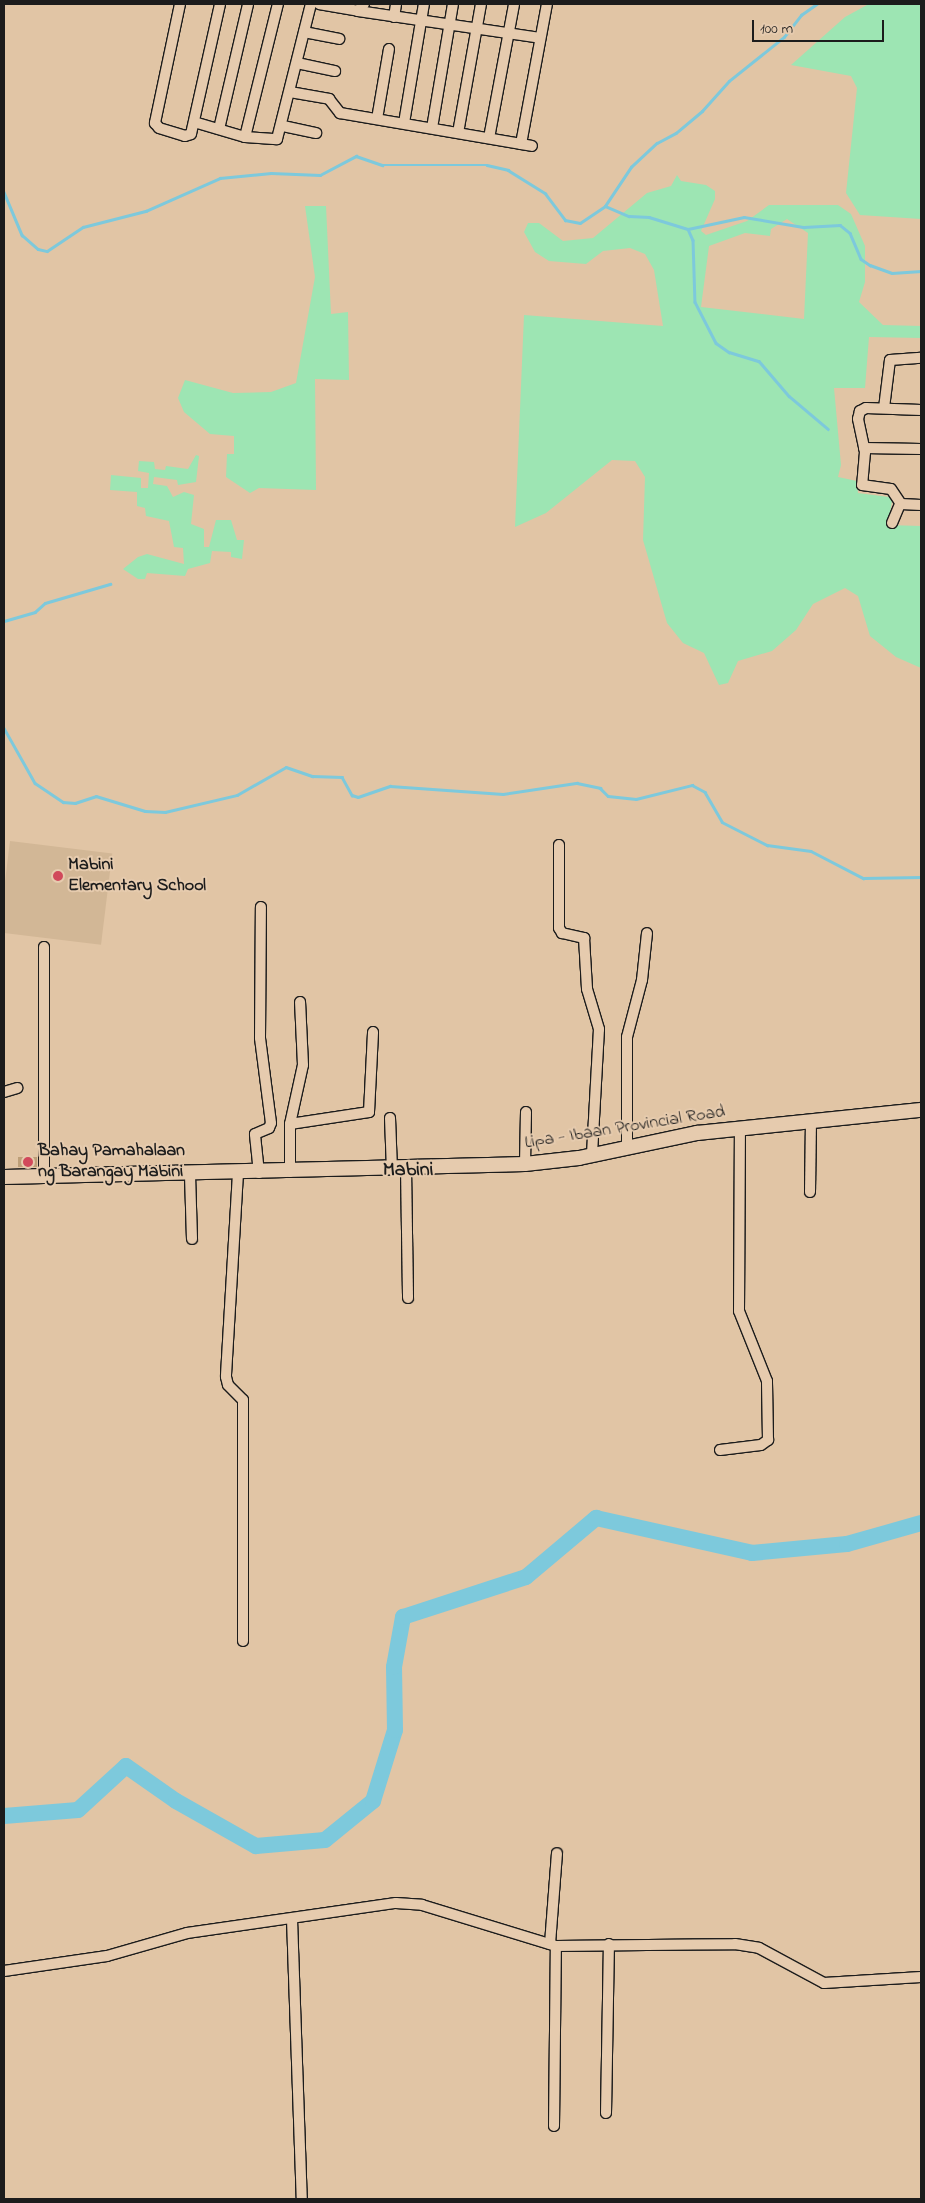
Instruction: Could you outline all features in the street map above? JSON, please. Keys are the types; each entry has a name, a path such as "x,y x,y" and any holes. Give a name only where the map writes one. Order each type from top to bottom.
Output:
{"main road":[{"name":"Lipa - Ibaan Provincial Road","path":"4,1177 44,1178 238,1174 525,1164 592,1156 627,1148 740,1129 921,1110"}],"street":[{"path":"180,4 155,123 159,128 185,136 191,134 220,4"},
{"path":"219,129 248,4"},
{"path":"246,137 278,4"},
{"path":"194,122 246,137 274,142 283,126 311,4"},
{"path":"319,4 361,8 421,22 540,38"},
{"path":"394,17 396,4"},
{"path":"404,123 424,4"},
{"path":"432,128 451,25 453,4"},
{"path":"458,133 481,4"},
{"path":"489,138 514,4"},
{"path":"521,144 547,4"},
{"path":"304,32 339,39"},
{"path":"377,119 389,49"},
{"path":"297,63 336,71"},
{"path":"290,92 329,99 340,113 532,146"},
{"path":"283,126 316,133"},
{"path":"884,408 890,360 921,358"},
{"path":"900,504 891,489 862,484 864,448 860,439 860,411 884,408 921,410"},
{"path":"864,448 921,449"},
{"path":"900,504 921,505"},
{"path":"892,523 900,504"},
{"path":"559,845 559,928 562,933 584,938 587,989 599,1029 592,1156"},
{"path":"259,1173 254,1136 271,1122 260,1038 261,907"},
{"path":"627,1148 628,1037 642,980 647,933"},
{"path":"44,947 44,1178"},
{"path":"290,1172 290,1124 303,1065 300,1002"},
{"path":"290,1124 370,1112 373,1032"},
{"path":"4,1092 17,1088"},
{"path":"525,1164 526,1112"},
{"path":"390,1118 399,1168 408,1298"},
{"path":"810,1192 811,1123"},
{"path":"720,1450 761,1445 768,1440 767,1381 739,1312 740,1129"},
{"path":"190,1174 192,1239"},
{"path":"238,1174 226,1377 228,1385 243,1400 243,1641"},
{"path":"554,2126 553,1945 558,1852"},
{"path":"4,1971 106,1956 187,1932 292,1919 396,1903 422,1905 553,1945 694,1943 759,1948 824,1983 836,1985 921,1977"},
{"path":"292,1919 302,2199"},
{"path":"606,2113 609,1944"}],"shaded area":[{"name":"Mabini Elementary School","path":"10,841 112,854 101,945 4,933 4,890"}],"green space":[{"path":"921,4 921,219 860,215 846,193 857,88 851,76 791,65 845,17 867,5"},
{"path":"677,175 681,181 706,185 715,191 715,199 701,231 706,235 747,221 769,205 838,205 851,214 865,246 865,282 859,302 883,325 921,326 921,338 869,337 865,388 834,388 841,465 838,477 857,481 858,493 889,497 892,501 888,525 921,526 921,668 896,657 870,636 858,596 845,588 813,604 796,630 772,651 738,661 728,683 719,685 704,653 683,643 667,623 643,540 645,477 635,461 612,460 546,513 515,527 524,315 663,326 654,270 645,254 630,248 603,251 586,264 549,261 535,252 524,232 528,223 539,223 563,241 593,238 647,193 671,186","holes":["787,219 808,233 804,319 701,307 709,246 745,233 770,236 771,229"]},
{"path":"305,206 326,206 331,314 348,312 349,380 315,379 316,490 259,488 250,493 226,477 227,454 234,454 234,436 210,434 184,412 178,398 185,380 233,393 271,392 296,383 315,277"},
{"path":"196,455 199,456 196,482 178,485 177,480 154,477 153,484 167,486 173,497 184,492 194,495 191,524 204,529 204,547 209,547 216,520 231,520 237,540 244,540 242,559 231,557 231,552 212,551 210,563 188,569 185,576 147,573 145,579 138,579 123,569 138,557 147,554 184,564 183,548 174,547 169,521 146,516 145,508 137,506 137,492 110,490 111,475 141,478 141,488 148,488 149,473 138,471 139,461 154,462 155,469 165,470 166,466 188,469"}],"building":[{"name":"Bahay Pamahalaan ng Barangay Mabini","path":"18,1157 37,1157 37,1167 18,1167"}],"waterway":[{"path":"4,192 22,235 38,249 47,251 83,227 146,211 220,178 271,173 320,175 356,156 382,165 487,165 508,170 545,193 565,220 580,223 605,206 631,167 657,143 676,133 702,111 729,81 784,37 801,15 817,4"},
{"path":"605,206 629,216 649,217 688,229 744,217 804,227 840,225 850,233 861,259 870,265 892,273 921,271"},
{"path":"688,229 693,240 695,302 716,343 729,352 759,361 789,396 828,429"},
{"path":"4,621 35,612 45,603 110,584"},
{"path":"4,728 35,783 63,802 75,803 96,796 145,811 165,812 237,795 286,767 312,776 342,777 352,795 358,797 390,786 503,794 577,783 600,788 608,796 636,799 692,785 705,792 722,822 767,845 811,851 863,878 921,877"},
{"path":"4,1816 78,1810 126,1766 176,1801 256,1846 325,1840 373,1801 395,1730 394,1667 403,1617 526,1577 596,1518 752,1553 847,1544 921,1523"}],"place":[{"name":"Mabini Elementary School","path":"58,876"},
{"name":"Bahay Pamahalaan ng Barangay Mabini","path":"28,1162"}],"district":[{"name":"Mabini","path":"408,1170"}]}
